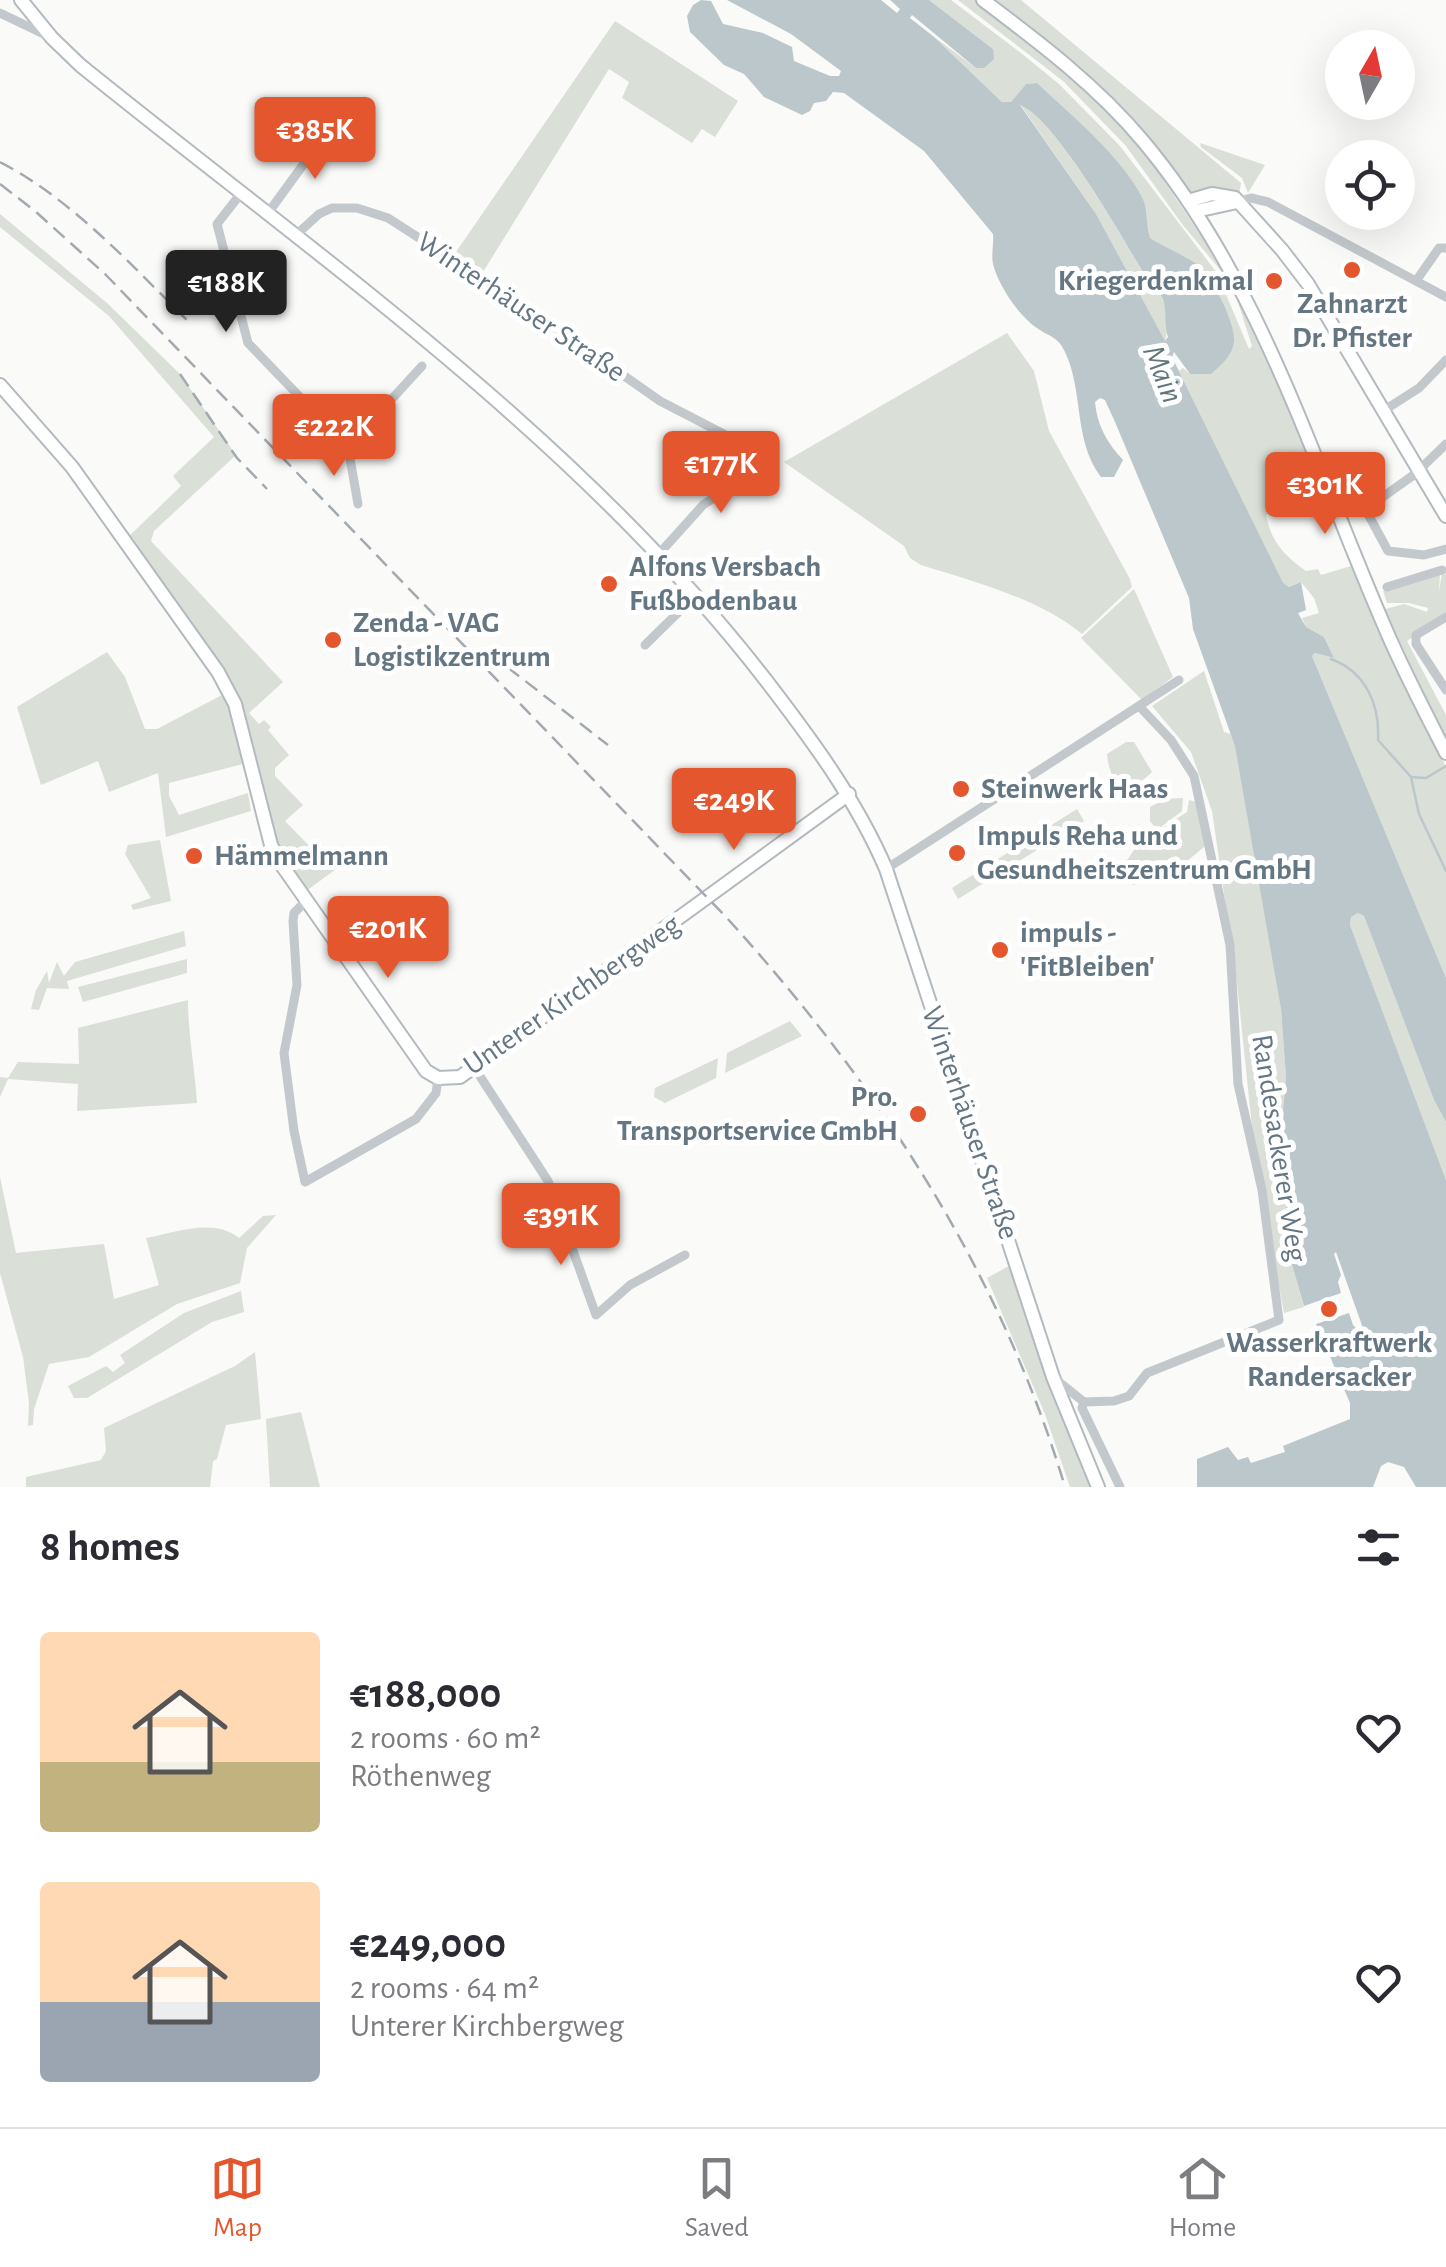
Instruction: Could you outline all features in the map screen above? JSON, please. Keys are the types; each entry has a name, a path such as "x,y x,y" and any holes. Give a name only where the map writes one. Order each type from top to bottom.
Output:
{"main road":[{"path":"22,0 52,38"},
{"path":"983,0 1062,61 1111,106 1192,206 1256,317 1386,630 1446,753"},
{"name":"Winterhäuser Straße","path":"52,38 80,65 438,348 698,594 786,704 848,794 886,869 1053,1377 1098,1487"},
{"path":"1192,206 1220,194 1239,202 1296,266 1446,516"},
{"path":"1192,206 1239,202"},
{"path":"1214,242 1218,205"},
{"name":"Unterer Kirchbergweg","path":"0,385 72,467 218,672 235,704 271,844 426,1071 438,1078 460,1078 848,794"}],"street":[{"name":"Winterhäuser Straße","path":"1,14 19,10 22,0"},
{"name":"Winterhäuser Straße","path":"1,14 52,38"},
{"path":"268,213 330,128"},
{"path":"242,192 216,224 248,342 348,448 358,504"},
{"path":"1239,202 1251,198 1268,202 1446,298"},
{"name":"Winterhäuser Straße","path":"296,235 332,208 357,208 388,218 524,305 646,392 772,460 703,506 658,555"},
{"path":"1416,282 1433,254 1446,248"},
{"path":"1382,411 1419,388 1446,360"},
{"path":"348,448 422,366"},
{"path":"1366,509 1446,444"},
{"path":"1354,488 1388,552 1424,554 1446,549"},
{"path":"1386,587 1442,570"},
{"path":"645,645 698,594"},
{"path":"1446,617 1422,629 1416,635 1416,644 1446,690"},
{"path":"886,869 1180,680"},
{"name":"Randesackerer Weg","path":"1084,1402 1129,1396 1147,1372 1279,1320 1262,1190 1238,1084 1230,945 1194,776 1171,740 1140,706"},
{"path":"306,900 294,913 298,984 284,1054 294,1132 306,1182 416,1120 436,1093 438,1078"},
{"path":"474,1067 548,1180 596,1315 630,1286 685,1255"},
{"path":"1053,1377 1084,1402 1082,1408 1120,1487"}],"shaded area":[{"path":"929,0 951,0 1021,53 1059,84 1120,146 1217,273 1249,349 1252,346 1226,277 1126,146 1063,81 958,0 976,0 1046,54 1110,112 1158,172 1236,288 1324,489 1312,493 1313,500 1307,497 1301,506 1298,500 1266,515 1275,540 1285,553 1306,571 1318,569 1321,575 1351,566 1371,613 1404,604 1427,612 1428,608 1409,603 1387,603 1383,591 1440,574 1439,591 1442,574 1446,573 1446,615 1407,641 1446,715 1446,740 1393,627 1381,632 1446,767 1446,978 1312,656 1315,653 1334,658 1324,637 1306,627 1302,618 1319,613 1314,598 1301,582 1289,587 1283,584 1179,371 1183,368 1190,374 1189,260 1150,238 1145,203 1134,184 1095,138 1037,83 1026,84 1011,102 1002,102 933,36 976,68 993,49"},
{"path":"988,0 1021,0 1241,183 1239,195 1190,195 1159,153"},
{"path":"615,21 738,101 715,137 702,129 692,143 622,98 629,82 609,69 483,272 456,252"},
{"path":"1020,104 1053,134 1151,286 1162,297 1167,320 1165,342 1096,214"},
{"path":"1200,143 1265,165 1248,193 1242,178"},
{"path":"0,214 107,303 180,374 236,455 154,531 151,541 283,682 249,713 259,724 264,720 271,727 268,730 289,755 275,768 275,776 303,805 285,821 323,860 330,854 339,867 302,894 281,864 235,704 125,540 181,486 173,476 214,437 109,316 0,227"},
{"path":"1007,333 1034,371 1049,431 1132,587 1082,634 1026,601 921,565 910,558 904,546 784,462"},
{"path":"1134,589 1173,677 1142,700 1081,638"},
{"path":"107,652 125,677 145,729 157,729 222,695 243,764 169,783 169,796 179,815 248,793 251,811 166,837 158,773 109,792 98,761 41,785 17,707"},
{"path":"1204,671 1224,732 1241,737 1281,1009 1295,1137 1288,1249 1304,1307 1284,1313 1256,1165 1237,983 1212,811 1191,752 1152,706"},
{"path":"1126,742 1134,742 1152,772 1128,786 1116,781 1107,754"},
{"path":"1183,798 1182,811 1157,830 1150,821 1150,807 1166,799"},
{"path":"1189,800 1196,802 1205,846 1160,884 1151,879 1133,885 1116,867 1128,859 1138,844 1187,812"},
{"path":"1077,809 1084,821 958,899 952,888"},
{"path":"160,840 171,901 133,910 131,905 151,898 125,854 128,845"},
{"path":"1358,913 1364,916 1434,1100 1446,1122 1446,1180 1350,925 1351,917"},
{"path":"184,931 186,946 67,981 69,989 47,988 39,1010 31,1009 36,990 47,971 49,983 57,962 64,976 75,962"},
{"path":"187,959 187,973 83,1002 78,987"},
{"path":"188,1000 197,1103 77,1111 78,1084 8,1079 0,1097 0,1077 8,1078 18,1062 79,1064 78,1028"},
{"path":"790,1021 802,1036 725,1073 727,1053"},
{"path":"718,1058 716,1078 665,1103 654,1097 655,1088"},
{"path":"0,1177 16,1253 104,1244 114,1299 159,1285 146,1238 206,1227 239,1238 263,1216 276,1215 247,1248 240,1283 177,1304 89,1357 49,1364 34,1409 33,1425 28,1426 23,1357 0,1273"},
{"path":"1009,1266 1091,1487 1070,1487 1045,1414 987,1278"},
{"path":"241,1291 244,1312 212,1322 87,1398 74,1398 68,1386 106,1366 113,1372 125,1363 120,1355 184,1313"},
{"path":"255,1352 261,1419 226,1425 217,1459 213,1461 210,1487 26,1487 26,1477 101,1460 106,1451 104,1428 235,1366"},
{"path":"301,1412 320,1487 270,1487 266,1419"}],"water":[{"name":"Main","path":"701,0 711,1 723,24 763,33 792,47 794,61 839,76 841,71 791,34 727,0 881,0 897,13 900,9 890,0 929,0 993,49 994,59 984,68 976,68 912,15 910,18 1002,102 1011,102 1026,84 1037,83 1123,168 1145,203 1150,238 1198,265 1222,301 1234,334 1226,360 1211,374 1190,374 1174,352 1172,357 1283,583 1289,587 1301,582 1306,610 1298,613 1306,627 1324,637 1334,658 1315,653 1312,656 1446,978 1446,1122 1434,1100 1364,916 1358,913 1351,917 1350,925 1446,1180 1446,1487 1416,1487 1404,1467 1388,1462 1381,1466 1373,1487 1197,1487 1197,1459 1228,1447 1238,1460 1248,1457 1251,1463 1285,1452 1283,1446 1350,1419 1350,1403 1316,1324 1349,1313 1353,1325 1361,1333 1364,1331 1336,1252 1341,1293 1304,1306 1289,1254 1281,1009 1235,746 1193,629 1189,598 1105,400 1095,402 1098,418 1123,460 1114,477 1101,477 1092,463 1082,432 1071,367 1062,347 1030,323 1010,299 993,264 993,234 924,151 844,93 833,92 826,101 814,103 802,115 764,97 744,74 724,65 690,32 687,16","holes":["1020,105 1035,115 1071,158 1151,286 1162,297 1168,337 1165,341 1096,214"]}],"waterway":[{"path":"1331,659 1353,672 1368,691 1376,714 1378,740 1411,777 1419,814 1446,871"},
{"path":"1411,777 1426,778 1446,766"}],"railway":[{"path":"0,162 77,215 190,323"},
{"path":"0,184 106,275 726,917 781,980 882,1113 969,1255 1038,1407 1065,1487"},
{"path":"180,374 237,458 267,489"},
{"path":"489,653 608,745"}],"place":[{"name":"Zahnarzt Dr. Pfister","path":"1352,270"},
{"name":"Kriegerdenkmal","path":"1274,281"},
{"name":"Alfons Versbach Fußbodenbau","path":"609,584"},
{"name":"Zenda - VAG Logistikzentrum","path":"333,640"},
{"name":"Steinwerk Haas","path":"961,789"},
{"name":"Impuls Reha und Gesundheitszentrum GmbH","path":"957,853"},
{"name":"Hämmelmann","path":"194,856"},
{"name":"impuls - 'FitBleiben'","path":"1000,950"},
{"name":"Pro. Transportservice GmbH","path":"918,1114"},
{"name":"Wasserkraftwerk Randersacker","path":"1329,1309"}]}
